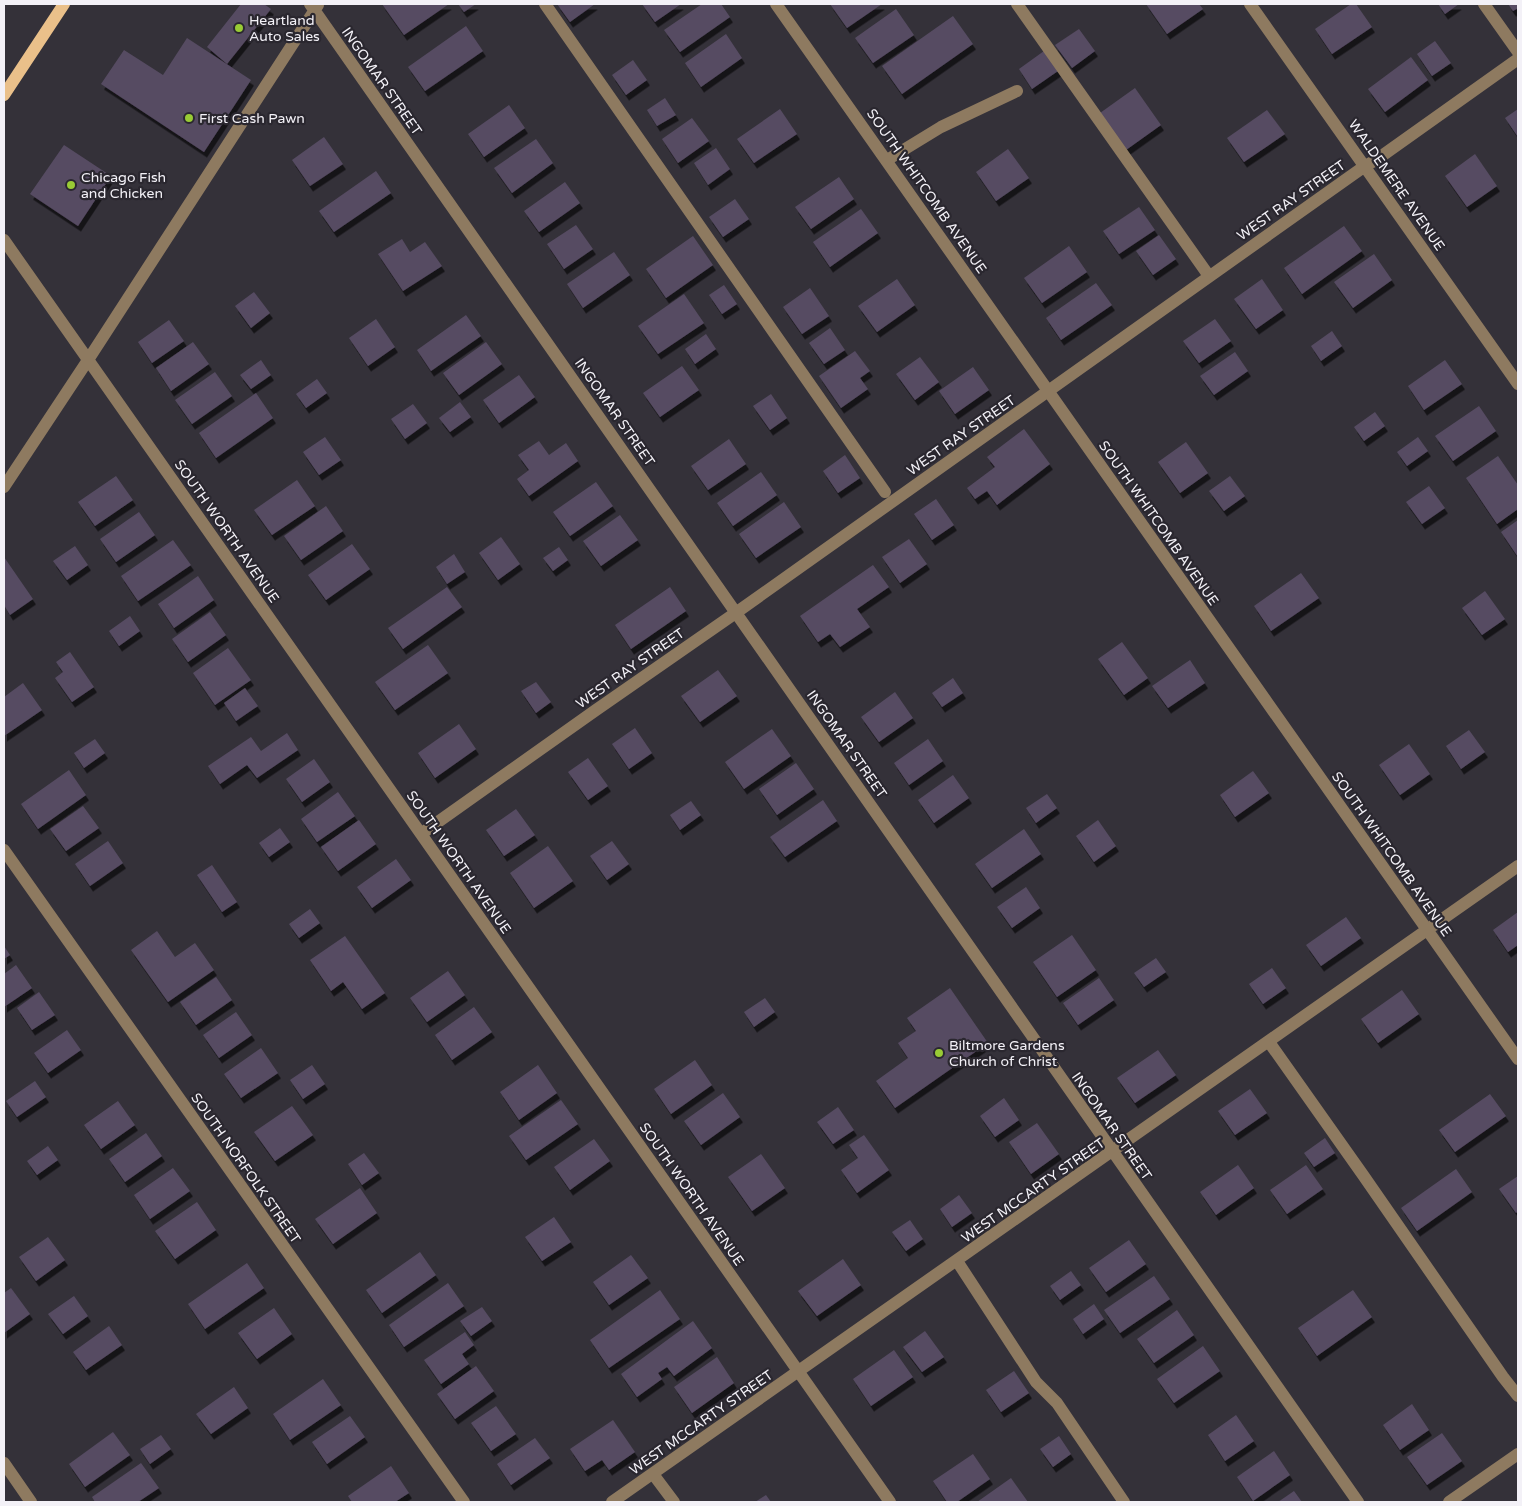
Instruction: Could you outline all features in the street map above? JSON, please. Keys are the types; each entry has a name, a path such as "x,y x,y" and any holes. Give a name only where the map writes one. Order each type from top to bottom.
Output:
{"main road":[{"path":"4,96 64,4"}],"street":[{"path":"545,4 885,492"},
{"name":"SOUTH WHITCOMB AVENUE","path":"776,4 1518,1059"},
{"path":"1017,4 1209,276"},
{"name":"WALDEMERE AVENUE","path":"1250,4 1518,384"},
{"path":"1484,4 1518,52"},
{"path":"4,487 88,360 314,6"},
{"name":"INGOMAR STREET","path":"314,6 1112,1153 1358,1502"},
{"name":"WEST RAY STREET","path":"421,834 1518,59"},
{"path":"887,160 941,127 1017,91"},
{"name":"SOUTH WORTH AVENUE","path":"4,240 890,1502"},
{"name":"SOUTH NORFOLK STREET","path":"4,850 464,1502"},
{"name":"WEST MCCARTY STREET","path":"612,1502 1112,1153 1518,866"},
{"path":"1269,1042 1518,1396"},
{"path":"957,1261 1036,1382 1057,1403 1124,1502"},
{"path":"1449,1502 1518,1454"},
{"path":"4,1463 31,1502"},
{"path":"653,1474 674,1502"}],"building":[{"name":"Heartland Auto Sales","path":"241,4 264,4 271,9 227,64 207,47"},
{"path":"382,4 449,4 404,35"},
{"path":"458,4 476,4 464,12"},
{"path":"557,4 595,4 570,22"},
{"path":"642,4 681,4 655,22"},
{"path":"702,4 721,4 730,17 680,52 664,30"},
{"path":"830,4 882,4 847,28"},
{"path":"1146,4 1199,4 1203,9 1167,34"},
{"path":"1351,4 1356,4 1372,27 1332,54 1315,29"},
{"path":"1438,4 1459,4 1445,14"},
{"path":"1508,4 1518,4 1518,8 1513,11"},
{"path":"896,9 914,35 873,63 855,38"},
{"path":"953,16 973,44 902,94 882,66"},
{"path":"466,26 483,51 425,91 408,67"},
{"path":"1079,29 1095,51 1072,68 1055,45"},
{"path":"726,34 742,58 701,87 685,63"},
{"name":"First Cash Pawn","path":"187,38 251,80 204,152 101,84 124,50 163,75"},
{"path":"1435,41 1451,63 1432,76 1417,54"},
{"path":"1044,51 1058,71 1032,89 1019,69"},
{"path":"1411,57 1428,80 1385,112 1368,89"},
{"path":"633,60 647,80 626,95 612,75"},
{"path":"1135,88 1161,125 1126,150 1100,113"},
{"path":"665,98 676,115 657,126 647,110"},
{"path":"509,105 525,128 484,157 468,134"},
{"path":"780,109 797,134 754,163 737,139"},
{"path":"1518,109 1518,137 1505,118"},
{"path":"1267,110 1285,134 1244,162 1227,138"},
{"path":"692,118 709,141 678,163 662,139"},
{"path":"324,137 343,164 310,186 292,160"},
{"path":"536,139 553,163 512,193 494,168"},
{"name":"Chicago Fish and Chicken","path":"64,145 111,176 78,226 30,194"},
{"path":"716,148 730,169 708,185 694,163"},
{"path":"1008,149 1029,178 996,201 976,172"},
{"path":"1475,154 1497,186 1467,207 1445,176"},
{"path":"376,171 391,193 334,232 319,211"},
{"path":"839,177 854,199 811,229 795,207"},
{"path":"565,182 580,203 539,232 524,211"},
{"path":"735,199 749,219 723,237 709,217"},
{"path":"1139,207 1155,230 1119,254 1103,231"},
{"path":"861,209 878,233 830,267 813,242"},
{"path":"576,225 593,249 564,269 547,244"},
{"path":"1344,226 1362,251 1302,294 1284,268"},
{"path":"1159,235 1176,259 1153,275 1136,251"},
{"path":"693,236 713,265 666,298 646,269"},
{"path":"402,239 410,252 425,242 442,266 403,291 378,254"},
{"path":"1069,246 1087,272 1042,303 1024,278"},
{"path":"614,252 630,275 583,308 567,284"},
{"path":"1374,254 1392,280 1353,308 1334,282"},
{"path":"897,279 915,305 877,332 858,306"},
{"path":"1262,279 1283,310 1256,329 1234,299"},
{"path":"1096,283 1112,305 1061,340 1046,318"},
{"path":"724,285 737,304 722,314 709,295"},
{"path":"810,288 829,316 802,334 783,307"},
{"path":"254,292 270,313 251,328 235,306"},
{"path":"684,294 704,323 658,354 638,326"},
{"path":"466,315 481,336 431,371 417,350"},
{"path":"376,319 395,347 368,366 349,338"},
{"path":"1215,319 1231,341 1199,363 1183,341"},
{"path":"169,320 184,341 152,363 138,342"},
{"path":"830,328 845,350 824,364 809,343"},
{"path":"1332,331 1342,346 1321,361 1311,346"},
{"path":"706,334 716,349 695,364 685,349"},
{"path":"193,342 209,364 171,391 156,368"},
{"path":"486,342 502,364 459,395 443,373"},
{"path":"855,351 870,371 860,378 868,389 841,408 819,376"},
{"path":"1235,352 1248,371 1214,395 1200,376"},
{"path":"920,357 939,382 915,400 896,374"},
{"path":"261,360 271,375 251,389 240,375"},
{"path":"1445,360 1462,384 1424,410 1408,386"},
{"path":"682,366 699,390 660,417 643,393"},
{"path":"973,367 989,390 955,414 939,391"},
{"path":"215,372 232,396 192,424 175,400"},
{"path":"519,375 535,397 499,423 483,400"},
{"path":"317,379 327,393 306,408 296,394"},
{"path":"256,393 273,418 216,458 199,433"},
{"path":"771,394 787,418 770,430 753,406"},
{"path":"460,402 471,417 450,432 439,418"},
{"path":"413,404 427,423 405,439 391,419"},
{"path":"1479,406 1496,431 1453,461 1435,436"},
{"path":"1375,412 1385,426 1364,441 1354,427"},
{"path":"1024,429 1050,464 997,505 987,491 975,499 967,488 995,467 987,457"},
{"path":"325,437 341,460 319,475 303,452"},
{"path":"1418,437 1428,451 1407,466 1397,452"},
{"path":"729,439 746,464 708,490 691,466"},
{"path":"539,441 549,455 566,443 578,461 529,496 517,479 529,470 518,455"},
{"path":"1186,442 1208,473 1180,493 1158,462"},
{"path":"845,455 860,478 838,493 823,471"},
{"path":"1498,456 1518,485 1518,509 1497,524 1466,478"},
{"path":"761,472 777,495 733,526 717,503"},
{"path":"116,476 133,500 95,526 78,502"},
{"path":"1230,476 1245,496 1224,511 1209,491"},
{"path":"297,480 315,506 272,535 254,510"},
{"path":"596,482 613,506 570,536 553,512"},
{"path":"1429,486 1445,508 1422,524 1406,502"},
{"path":"936,499 954,525 932,540 914,514"},
{"path":"784,502 801,527 756,558 739,534"},
{"path":"326,506 343,531 301,560 284,536"},
{"path":"139,512 155,535 116,562 100,539"},
{"path":"620,515 638,540 601,566 583,541"},
{"path":"1518,520 1518,557 1501,532"},
{"path":"501,537 520,564 498,580 479,553"},
{"path":"909,539 927,564 900,583 882,557"},
{"path":"173,540 191,565 138,601 121,576"},
{"path":"352,544 370,569 326,600 308,575"},
{"path":"75,546 88,565 67,580 53,561"},
{"path":"559,547 568,560 553,571 543,558"},
{"path":"454,554 465,572 447,584 436,567"},
{"path":"4,557 33,599 10,615 4,605"},
{"path":"873,565 889,587 857,609 870,627 840,647 830,634 818,642 800,616"},
{"path":"1301,573 1319,598 1271,631 1254,606"},
{"path":"198,576 214,600 174,628 158,604"},
{"path":"447,587 462,607 403,649 388,628"},
{"path":"670,587 686,611 631,649 615,625"},
{"path":"1485,591 1505,619 1482,635 1462,608"},
{"path":"210,612 226,635 188,662 172,639"},
{"path":"130,616 140,631 119,646 109,631"},
{"path":"1122,642 1148,678 1124,695 1098,659"},
{"path":"428,645 448,673 395,710 375,682"},
{"path":"228,648 251,680 215,705 193,673"},
{"path":"70,652 94,687 72,702 55,678 63,672 56,662"},
{"path":"1190,660 1205,683 1168,708 1152,686"},
{"path":"718,670 737,696 700,722 681,696"},
{"path":"953,678 963,693 942,707 932,693"},
{"path":"536,682 551,702 536,713 521,691"},
{"path":"23,683 42,710 4,736 4,697"},
{"path":"245,688 258,706 236,721 224,703"},
{"path":"895,692 913,718 879,742 861,717"},
{"path":"459,724 476,749 435,778 418,753"},
{"path":"635,728 652,753 629,769 612,744"},
{"path":"772,729 791,756 744,789 725,762"},
{"path":"1469,730 1485,752 1461,769 1446,746"},
{"path":"287,733 298,750 257,778 247,765 220,784 208,766 251,737 261,751"},
{"path":"95,739 105,753 84,768 74,753"},
{"path":"928,739 943,761 909,785 894,763"},
{"path":"1409,744 1430,774 1400,795 1379,765"},
{"path":"588,758 608,786 588,800 568,772"},
{"path":"314,759 330,782 302,802 286,779"},
{"path":"796,763 814,789 777,815 759,789"},
{"path":"69,770 86,795 38,829 21,804"},
{"path":"1253,771 1269,793 1235,817 1220,795"},
{"path":"953,775 969,798 934,823 918,800"},
{"path":"338,792 355,816 317,842 301,819"},
{"path":"1047,794 1057,808 1036,823 1026,808"},
{"path":"823,800 837,821 785,857 770,837"},
{"path":"691,801 701,815 680,830 670,815"},
{"path":"83,806 99,828 66,851 50,829"},
{"path":"516,809 535,835 504,856 486,830"},
{"path":"359,820 376,844 338,871 321,847"},
{"path":"1098,820 1116,846 1094,862 1076,836"},
{"path":"280,828 290,842 269,857 259,843"},
{"path":"1024,829 1041,854 992,888 975,864"},
{"path":"108,841 123,863 90,886 75,864"},
{"path":"612,841 629,864 607,880 590,856"},
{"path":"548,846 573,881 534,908 510,873"},
{"path":"396,859 411,880 372,908 357,887"},
{"path":"212,865 237,902 222,912 197,875"},
{"path":"1026,887 1040,908 1012,928 997,907"},
{"path":"310,909 320,923 299,938 289,924"},
{"path":"1518,912 1518,945 1508,952 1493,930"},
{"path":"1346,917 1361,938 1321,966 1306,945"},
{"path":"157,931 175,957 195,943 214,970 168,1002 131,950"},
{"path":"1072,935 1096,970 1057,997 1033,962"},
{"path":"345,936 385,993 362,1009 343,982 331,991 310,960"},
{"path":"4,946 10,955 4,959"},
{"path":"1156,958 1166,972 1144,987 1134,973"},
{"path":"16,965 32,988 4,1007 4,974"},
{"path":"1272,968 1286,988 1263,1004 1249,984"},
{"path":"448,971 465,995 427,1022 410,998"},
{"path":"216,977 232,1000 196,1025 180,1002"},
{"path":"1099,978 1114,1000 1078,1025 1063,1003"},
{"name":"Biltmore Gardens Church of Christ","path":"950,988 988,1043 895,1108 876,1081 908,1058 898,1043 916,1031 907,1018"},
{"path":"1402,990 1419,1014 1378,1043 1361,1019"},
{"path":"39,992 55,1015 32,1030 17,1008"},
{"path":"765,998 775,1012 754,1027 744,1012"},
{"path":"474,1007 492,1032 452,1060 435,1035"},
{"path":"236,1012 252,1035 219,1058 203,1035"},
{"path":"67,1030 81,1050 48,1073 34,1053"},
{"path":"261,1048 278,1073 241,1098 224,1074"},
{"path":"1158,1050 1176,1075 1135,1103 1117,1078"},
{"path":"695,1060 712,1085 671,1114 654,1089"},
{"path":"312,1065 325,1084 303,1099 290,1080"},
{"path":"538,1065 557,1093 519,1120 500,1092"},
{"path":"35,1081 46,1097 17,1117 6,1101"},
{"path":"1250,1089 1267,1113 1235,1135 1218,1111"},
{"path":"723,1093 740,1117 701,1145 684,1121"},
{"path":"1490,1094 1506,1116 1455,1152 1439,1130"},
{"path":"1004,1098 1019,1120 995,1137 980,1116"},
{"path":"561,1100 578,1124 526,1160 509,1136"},
{"path":"118,1101 135,1125 101,1149 84,1125"},
{"path":"292,1106 313,1135 275,1161 254,1132"},
{"path":"838,1107 854,1130 833,1144 817,1122"},
{"path":"1037,1123 1059,1154 1031,1174 1009,1142"},
{"path":"146,1133 162,1156 125,1182 109,1159"},
{"path":"864,1135 889,1170 857,1193 841,1170 858,1158 849,1145"},
{"path":"1325,1138 1335,1153 1314,1167 1304,1153"},
{"path":"594,1139 610,1161 570,1190 554,1167"},
{"path":"48,1146 58,1160 37,1175 27,1161"},
{"path":"364,1153 379,1173 362,1185 348,1164"},
{"path":"761,1154 785,1188 752,1211 728,1177"},
{"path":"1238,1165 1254,1188 1216,1215 1200,1192"},
{"path":"1306,1165 1323,1189 1287,1214 1270,1190"},
{"path":"173,1168 190,1191 150,1219 134,1195"},
{"path":"1456,1169 1472,1192 1417,1231 1401,1208"},
{"path":"1518,1176 1518,1211 1516,1213 1499,1189"},
{"path":"360,1188 377,1213 333,1244 315,1219"},
{"path":"959,1195 972,1213 952,1227 940,1209"},
{"path":"197,1202 216,1230 175,1259 155,1231"},
{"path":"554,1217 571,1242 542,1261 525,1237"},
{"path":"910,1220 923,1239 906,1251 892,1232"},
{"path":"48,1237 65,1260 36,1281 19,1257"},
{"path":"1129,1240 1146,1264 1106,1292 1089,1268"},
{"path":"420,1252 436,1275 382,1313 366,1290"},
{"path":"631,1255 648,1278 609,1305 593,1282"},
{"path":"843,1259 861,1285 817,1316 798,1291"},
{"path":"247,1263 264,1288 205,1329 188,1304"},
{"path":"1071,1271 1081,1285 1060,1300 1050,1286"},
{"path":"1154,1276 1170,1299 1120,1333 1104,1310"},
{"path":"448,1283 464,1306 404,1347 389,1325"},
{"path":"11,1288 30,1314 4,1333 4,1293"},
{"path":"660,1290 680,1319 609,1368 590,1340"},
{"path":"1353,1290 1372,1317 1317,1356 1298,1328"},
{"path":"74,1296 88,1316 63,1334 48,1314"},
{"path":"1094,1304 1104,1319 1083,1334 1073,1319"},
{"path":"482,1307 492,1321 471,1336 460,1321"},
{"path":"274,1308 292,1334 257,1359 238,1333"},
{"path":"1177,1310 1194,1335 1154,1363 1137,1339"},
{"path":"693,1321 712,1348 674,1376 667,1367 658,1373 662,1379 637,1397 621,1374"},
{"path":"109,1326 122,1345 86,1370 73,1352"},
{"path":"925,1331 944,1357 922,1372 903,1347"},
{"path":"465,1332 474,1345 462,1354 469,1364 441,1384 424,1360"},
{"path":"1203,1346 1220,1371 1174,1403 1157,1379"},
{"path":"894,1350 913,1377 871,1406 853,1379"},
{"path":"717,1357 734,1383 692,1413 674,1387"},
{"path":"476,1366 494,1391 455,1419 437,1394"},
{"path":"1014,1371 1029,1393 1001,1412 986,1390"},
{"path":"323,1379 341,1405 290,1440 273,1414"},
{"path":"234,1387 248,1408 211,1434 196,1414"},
{"path":"1412,1404 1429,1430 1400,1450 1383,1425"},
{"path":"496,1406 516,1434 491,1451 471,1423"},
{"path":"1236,1415 1254,1441 1225,1461 1208,1435"},
{"path":"350,1416 365,1437 327,1464 312,1442"},
{"path":"613,1420 635,1452 609,1470 602,1460 585,1471 570,1449"},
{"path":"113,1432 130,1455 85,1487 69,1464"},
{"path":"1442,1433 1462,1461 1427,1485 1407,1457"},
{"path":"161,1435 171,1449 150,1464 140,1449"},
{"path":"1059,1436 1071,1454 1053,1467 1040,1449"},
{"path":"535,1438 550,1458 511,1485 497,1464"},
{"path":"1274,1451 1290,1475 1253,1501 1237,1477"},
{"path":"973,1454 990,1479 957,1502 947,1502 933,1481"},
{"path":"141,1463 159,1488 138,1502 95,1502 92,1497"},
{"path":"391,1466 409,1493 395,1502 352,1502 348,1496"},
{"path":"1011,1478 1028,1502 977,1502"},
{"path":"1294,1491 1302,1502 1278,1502"},
{"path":"766,1495 771,1502 755,1502"}],"place":[{"name":"Heartland Auto Sales","path":"239,28"},
{"name":"First Cash Pawn","path":"189,118"},
{"name":"Chicago Fish and Chicken","path":"71,185"},
{"name":"Biltmore Gardens Church of Christ","path":"939,1053"}]}
